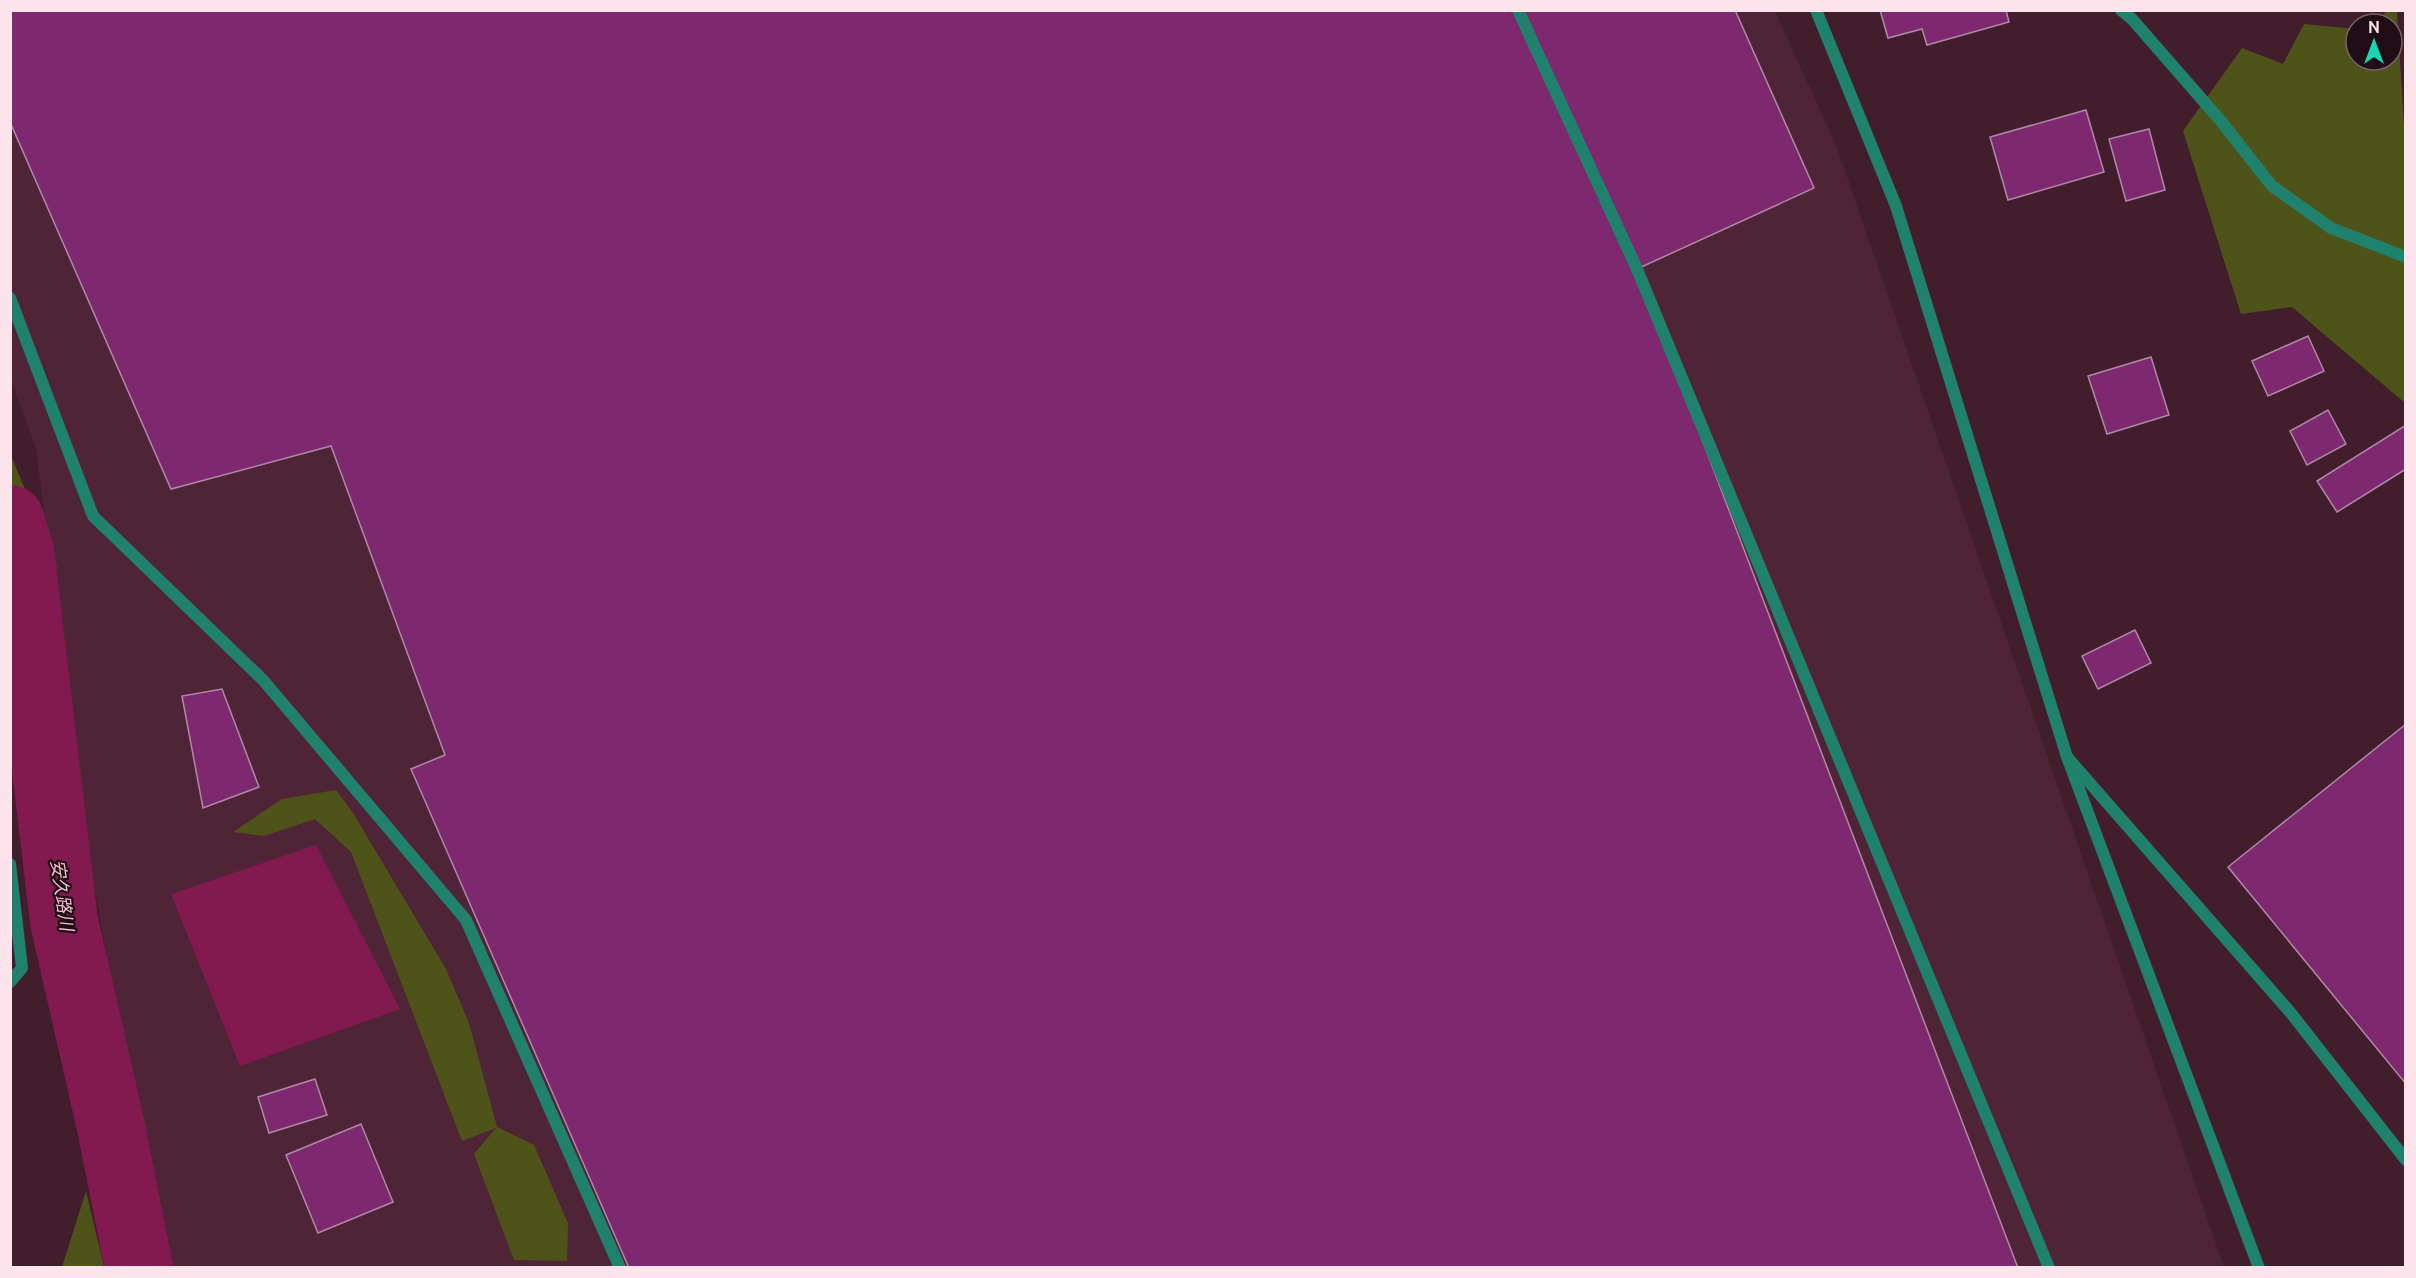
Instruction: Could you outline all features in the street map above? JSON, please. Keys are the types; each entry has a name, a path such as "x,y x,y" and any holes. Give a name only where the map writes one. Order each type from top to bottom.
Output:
{"street":[{"path":"1518,10 1637,269 2049,1268"},
{"path":"1816,10 1896,206 2067,757 2259,1268"},
{"path":"2121,10 2132,19 2220,120 2272,186 2331,228 2406,257"},
{"path":"10,298 93,516 263,680 466,920 620,1268"},
{"path":"2067,757 2289,1012 2406,1160"},
{"path":"10,864 22,968 10,982"}],"shaded area":[{"path":"11,11 1775,11 1836,145 2224,1267 166,1267 92,876 36,449 11,380"},
{"path":"316,845 400,1009 240,1066 171,894"}],"green space":[{"path":"2304,24 2344,28 2344,72 2401,72 2406,159 2405,403 2292,307 2241,314 2183,131 2242,48 2283,64"},
{"path":"10,453 57,566 11,613 10,613"},
{"path":"336,790 353,813 446,969 469,1023 497,1127 534,1145 568,1223 567,1261 514,1260 474,1154 496,1128 462,1141 351,852 315,819 264,836 233,832 282,799"},
{"path":"86,1191 104,1267 62,1267"}],"building":[{"path":"10,10 1735,10 1814,188 1637,269 2018,1268 629,1268 411,769 445,755 331,446 171,489 10,122"},
{"path":"1880,10 2006,10 2009,22 1927,45 1922,29 1888,38"},
{"path":"2086,110 2104,172 2008,200 1990,137"},
{"path":"2149,129 2165,190 2126,201 2109,139"},
{"path":"2308,336 2324,371 2268,396 2252,361"},
{"path":"2151,357 2169,415 2107,434 2088,376"},
{"path":"2328,410 2346,444 2307,465 2290,431"},
{"path":"2406,425 2406,469 2337,512 2317,481"},
{"path":"2135,630 2151,663 2098,689 2082,656"},
{"path":"222,689 259,787 203,808 182,696"},
{"path":"2406,724 2406,1084 2228,867"},
{"path":"315,1079 327,1115 269,1133 258,1097"},
{"path":"361,1124 393,1202 318,1233 286,1155"}],"waterway":[{"name":"安久路川","path":"10,519 20,551 64,921 111,1127 139,1268"}]}
